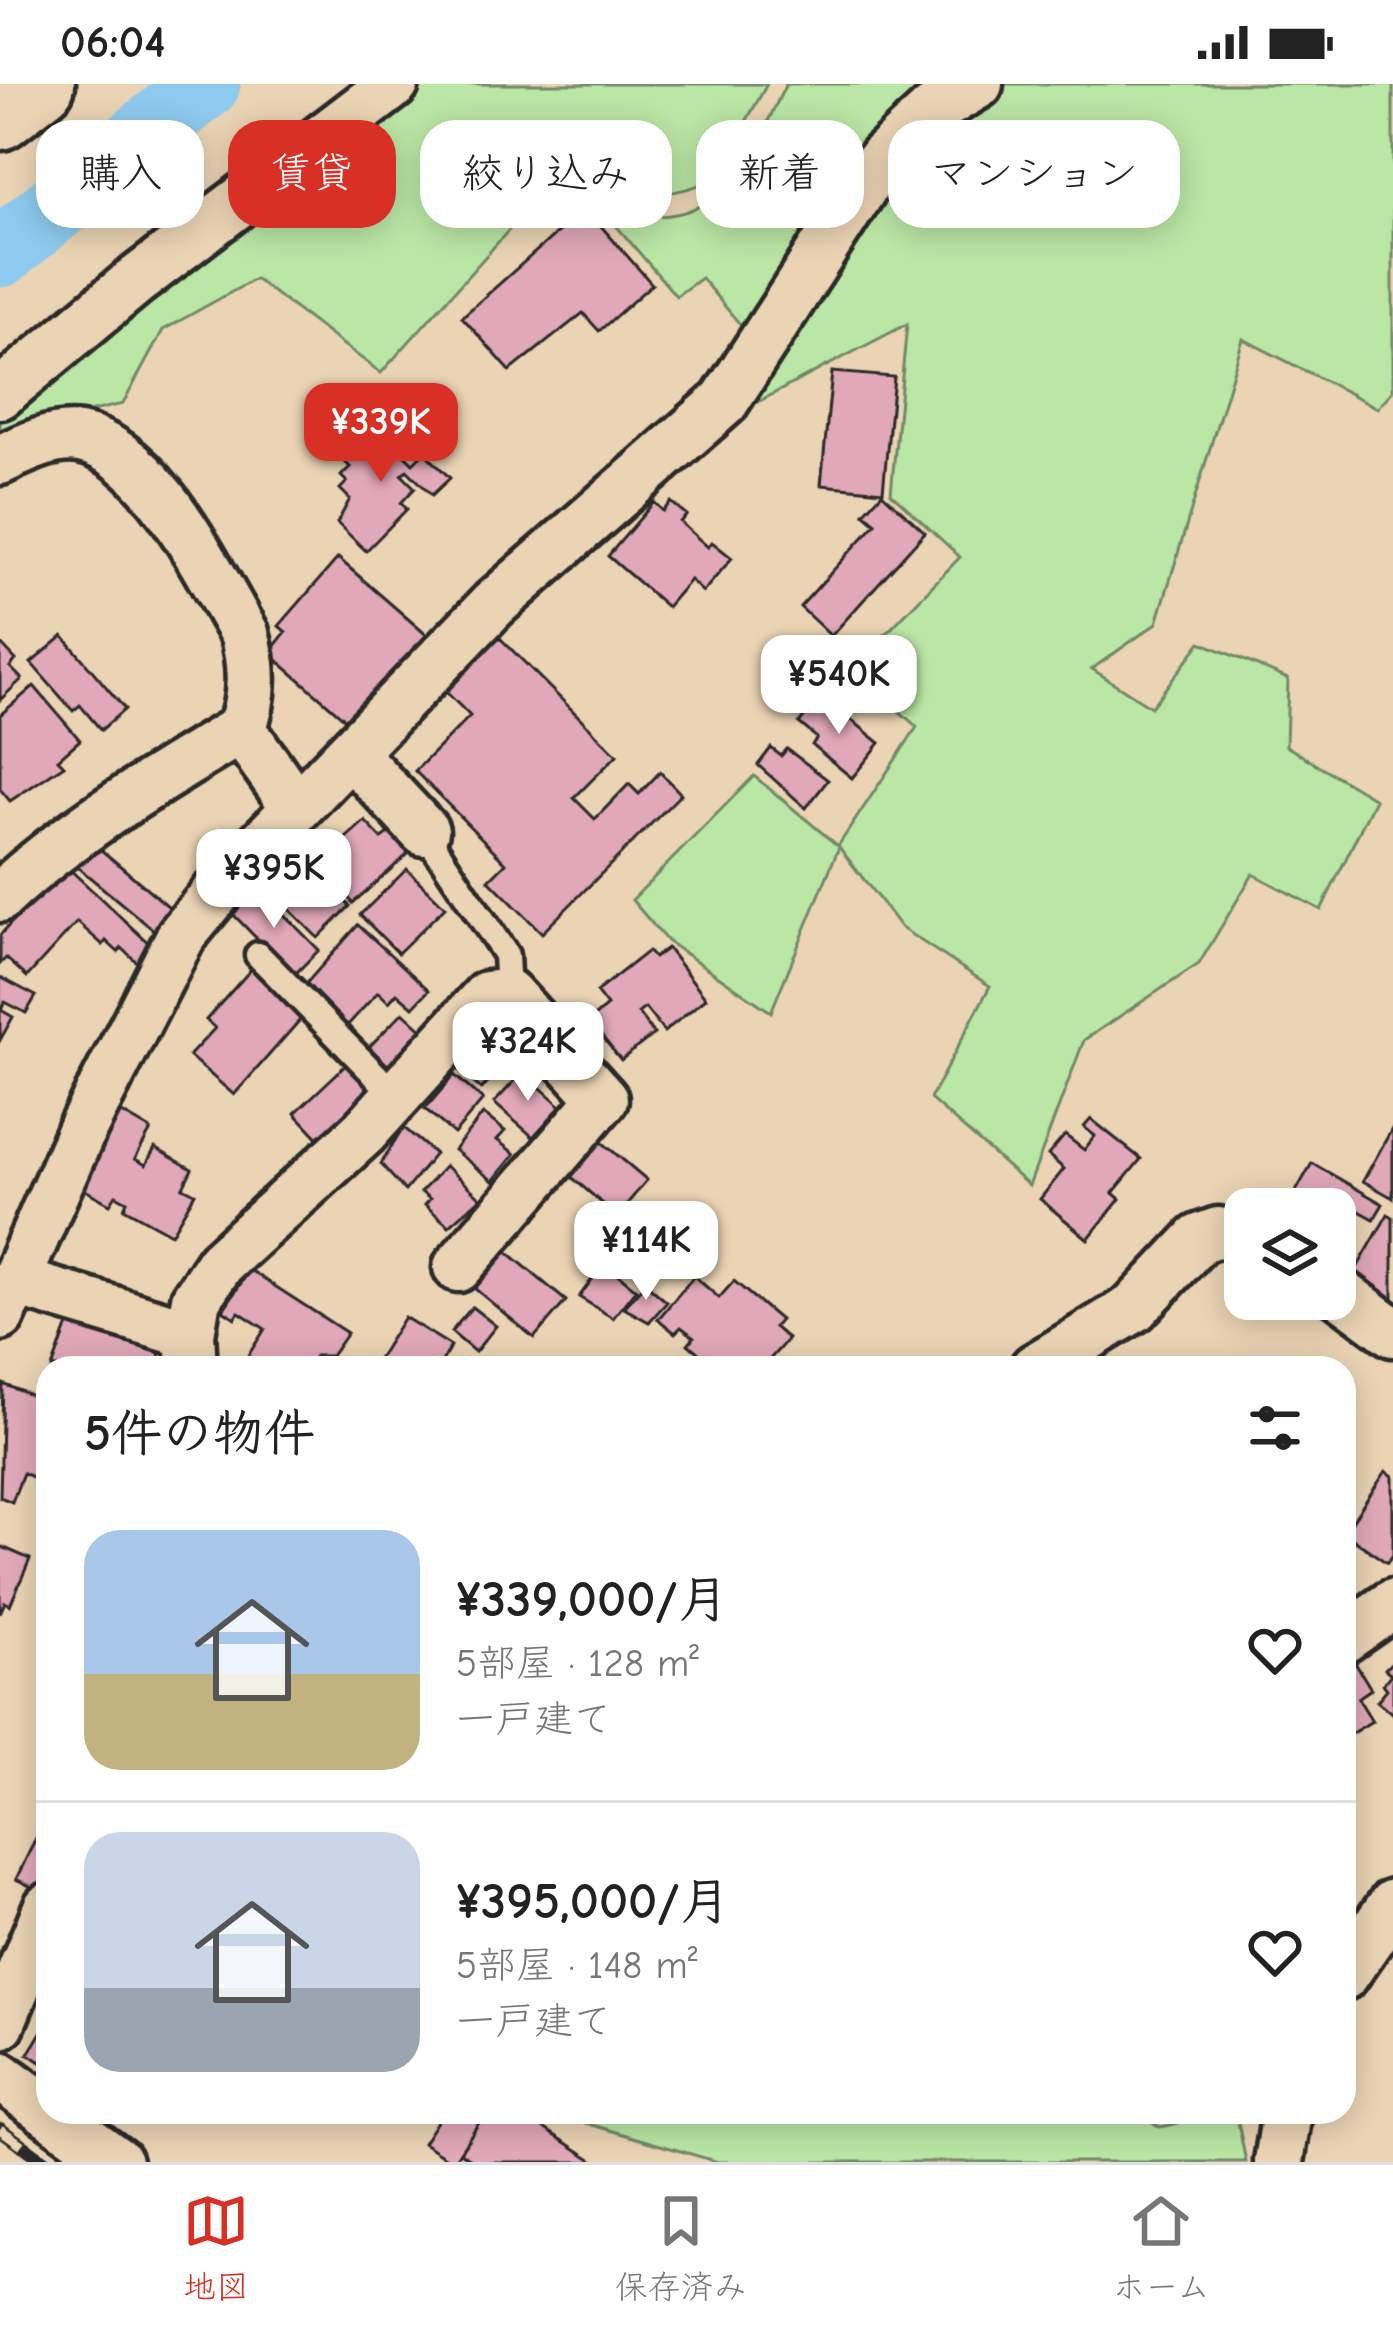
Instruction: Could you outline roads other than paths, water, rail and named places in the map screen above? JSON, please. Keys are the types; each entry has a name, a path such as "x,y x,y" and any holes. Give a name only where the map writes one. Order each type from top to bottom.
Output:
{"street":[{"path":"0,394 133,283 394,84"},
{"path":"458,1267 603,1099 508,994 487,996 396,1096 202,1284 191,1351 9,1299 82,1129 181,936 296,807 494,604 724,402 882,158 933,111 978,84"},
{"path":"0,460 33,444 77,437 113,454 146,480 244,633 251,659 249,710 241,729 118,804 39,860 0,897"},
{"path":"241,729 296,807"},
{"path":"352,754 424,831"},
{"path":"1055,1356 1133,1308 1199,1239 1224,1234"},
{"path":"1356,1305 1393,1332"},
{"path":"1356,1630 1393,1604"},
{"path":"1356,1958 1393,1904"},
{"path":"0,2024 36,1937"},
{"path":"1,2080 36,2101"},
{"path":"70,2124 116,2162"},
{"path":"1279,2162 1285,2124"}],"lane":[{"path":"424,831 506,956 508,994"},
{"path":"258,956 396,1096"}],"waterway":[{"path":"0,253 206,84"}],"railway":[{"path":"0,2129 45,2162"}]}
